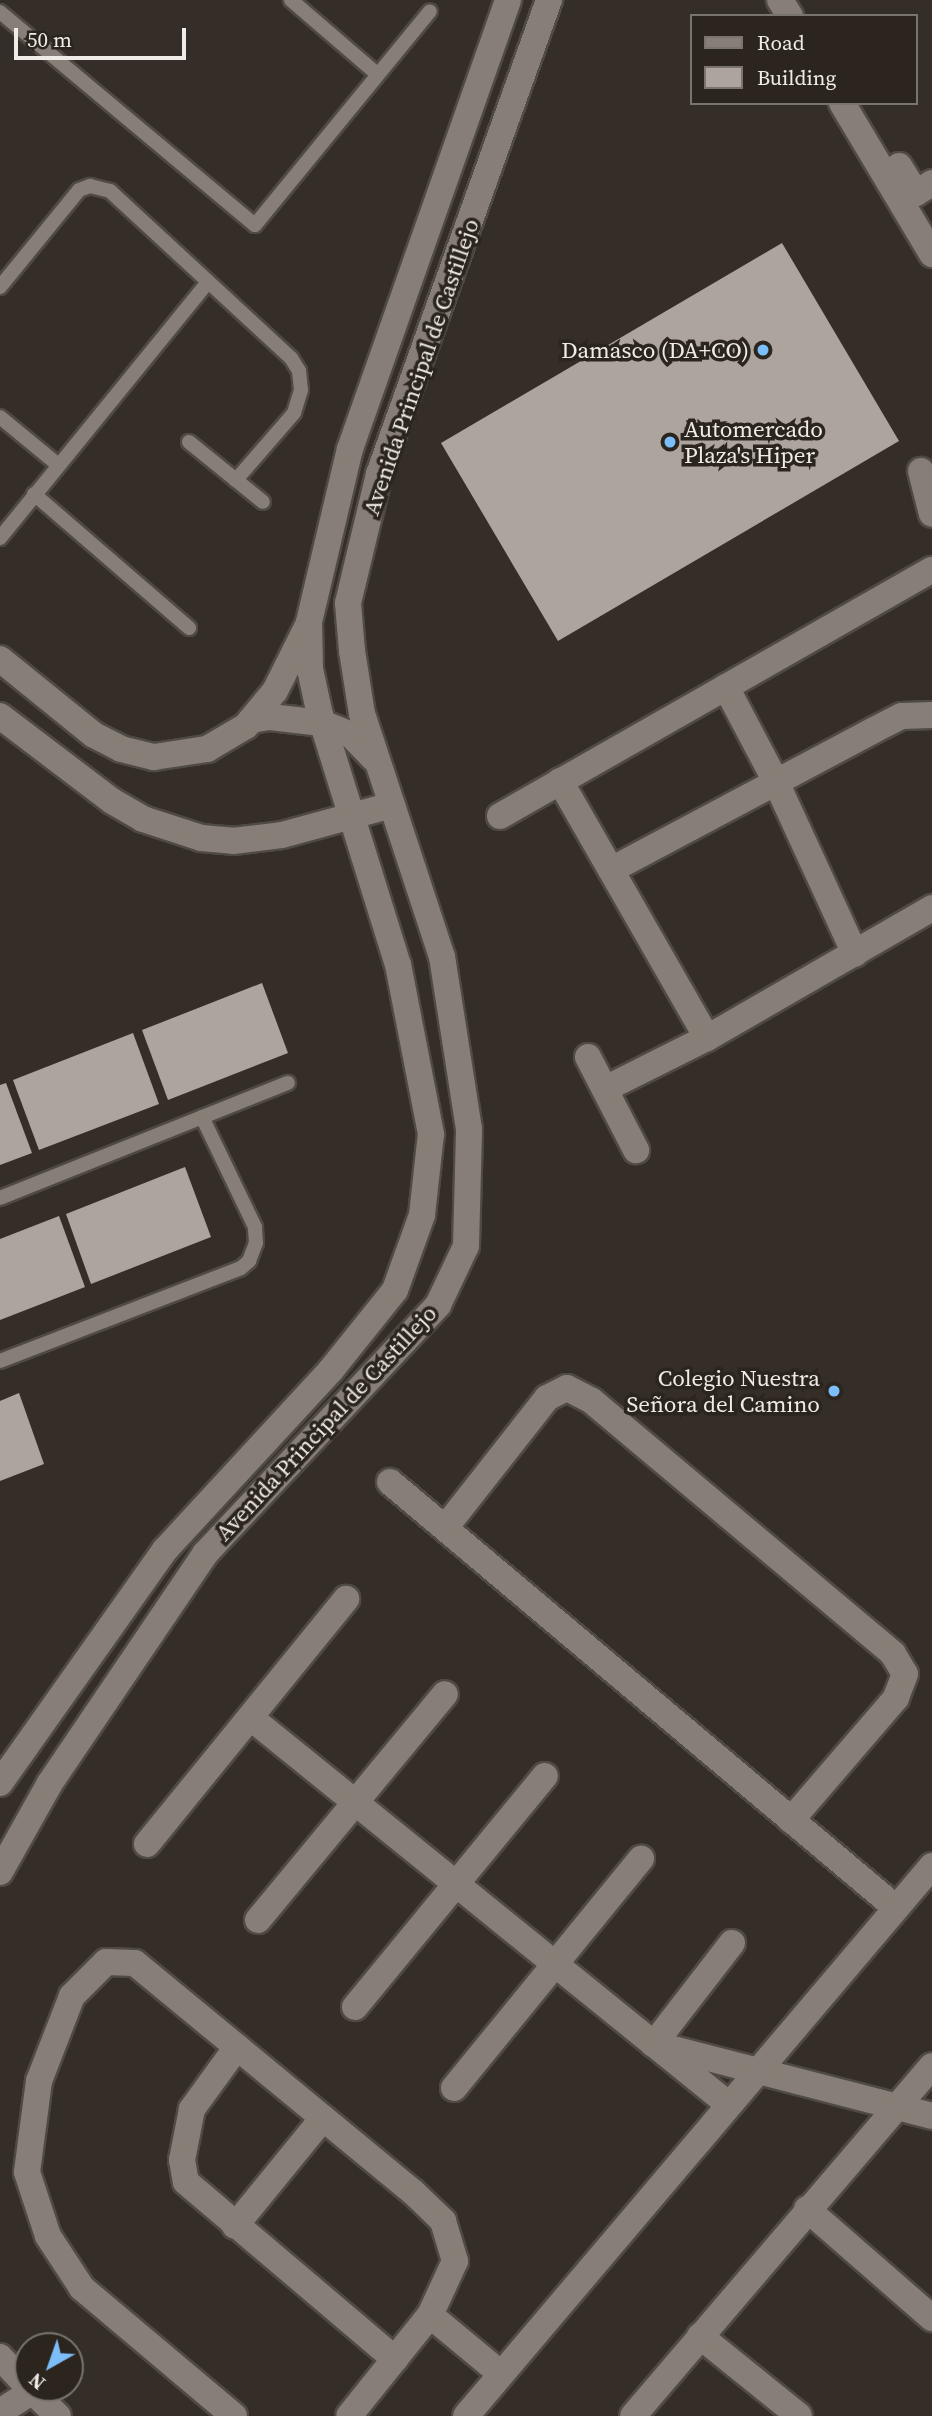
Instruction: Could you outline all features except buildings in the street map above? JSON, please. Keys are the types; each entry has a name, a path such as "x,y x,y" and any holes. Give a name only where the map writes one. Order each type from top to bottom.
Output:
{"street":[{"name":"Avenida Principal de Castillejo","path":"0,1783 165,1550 331,1370 395,1290 422,1215 431,1135 398,964 322,723 310,669 309,622 350,449 508,0"},
{"name":"Avenida Principal de Castillejo","path":"0,1872 50,1783 205,1554 438,1305 466,1246 469,1129 442,957 362,713 348,603 379,474 549,0"},
{"path":"788,4 806,14"},
{"path":"843,105 932,254"},
{"path":"863,105 915,193 932,183"},
{"path":"921,471 932,514"},
{"path":"499,816 932,570"},
{"path":"0,659 94,735 154,757 207,749 251,720 275,691 309,622"},
{"path":"726,687 776,782 855,954"},
{"path":"611,870 902,716 932,715"},
{"path":"0,716 113,801 143,820 201,838 233,841 282,835 392,805"},
{"path":"251,720 299,718 340,728 359,742 379,766"},
{"path":"560,781 707,1038"},
{"path":"605,1089 707,1038 932,908"},
{"path":"589,1057 636,1150"},
{"path":"445,1528 547,1398 567,1388 592,1401 883,1645 893,1654 905,1674 896,1698 791,1821"},
{"path":"390,1482 896,1908"},
{"path":"146,1844 346,1599"},
{"path":"258,1920 445,1695"},
{"path":"251,1718 728,2104"},
{"path":"355,2007 545,1776"},
{"path":"454,2088 641,1859"},
{"path":"466,2416 932,1866"},
{"path":"654,2044 732,1943"},
{"path":"234,2416 82,2288 48,2236 27,2172 39,2081 72,1996 106,1962 135,1964 413,2192 443,2221 455,2261 430,2315 349,2416"},
{"path":"654,2044 757,2070 904,2099 932,2109"},
{"path":"237,2047 192,2109 182,2160 186,2182 394,2359"},
{"path":"633,2416 807,2209 932,2066"},
{"path":"904,2099 932,2116"},
{"path":"235,2226 323,2118"},
{"path":"807,2209 932,2318"},
{"path":"430,2315 501,2374"},
{"path":"700,2336 799,2416"},
{"path":"0,2357 14,2372"},
{"path":"43,2402 58,2416"}],"lane":[{"path":"292,0 377,74"},
{"path":"0,12 255,225 430,10"},
{"path":"0,287 79,190 90,186 110,191 291,358 299,371 300,390 294,413 236,480"},
{"path":"0,538 57,464 208,282"},
{"path":"0,417 57,464"},
{"path":"189,442 262,502"},
{"path":"34,494 189,628"},
{"path":"0,1198 288,1083"},
{"path":"0,1361 241,1268 249,1261 256,1243 255,1227 202,1117"}],"place":[{"name":"Damasco (DA+CO)","path":"763,350"},
{"name":"Automercado Plaza's Hiper","path":"670,442"},
{"name":"Colegio Nuestra Señora del Camino","path":"834,1391"}]}
